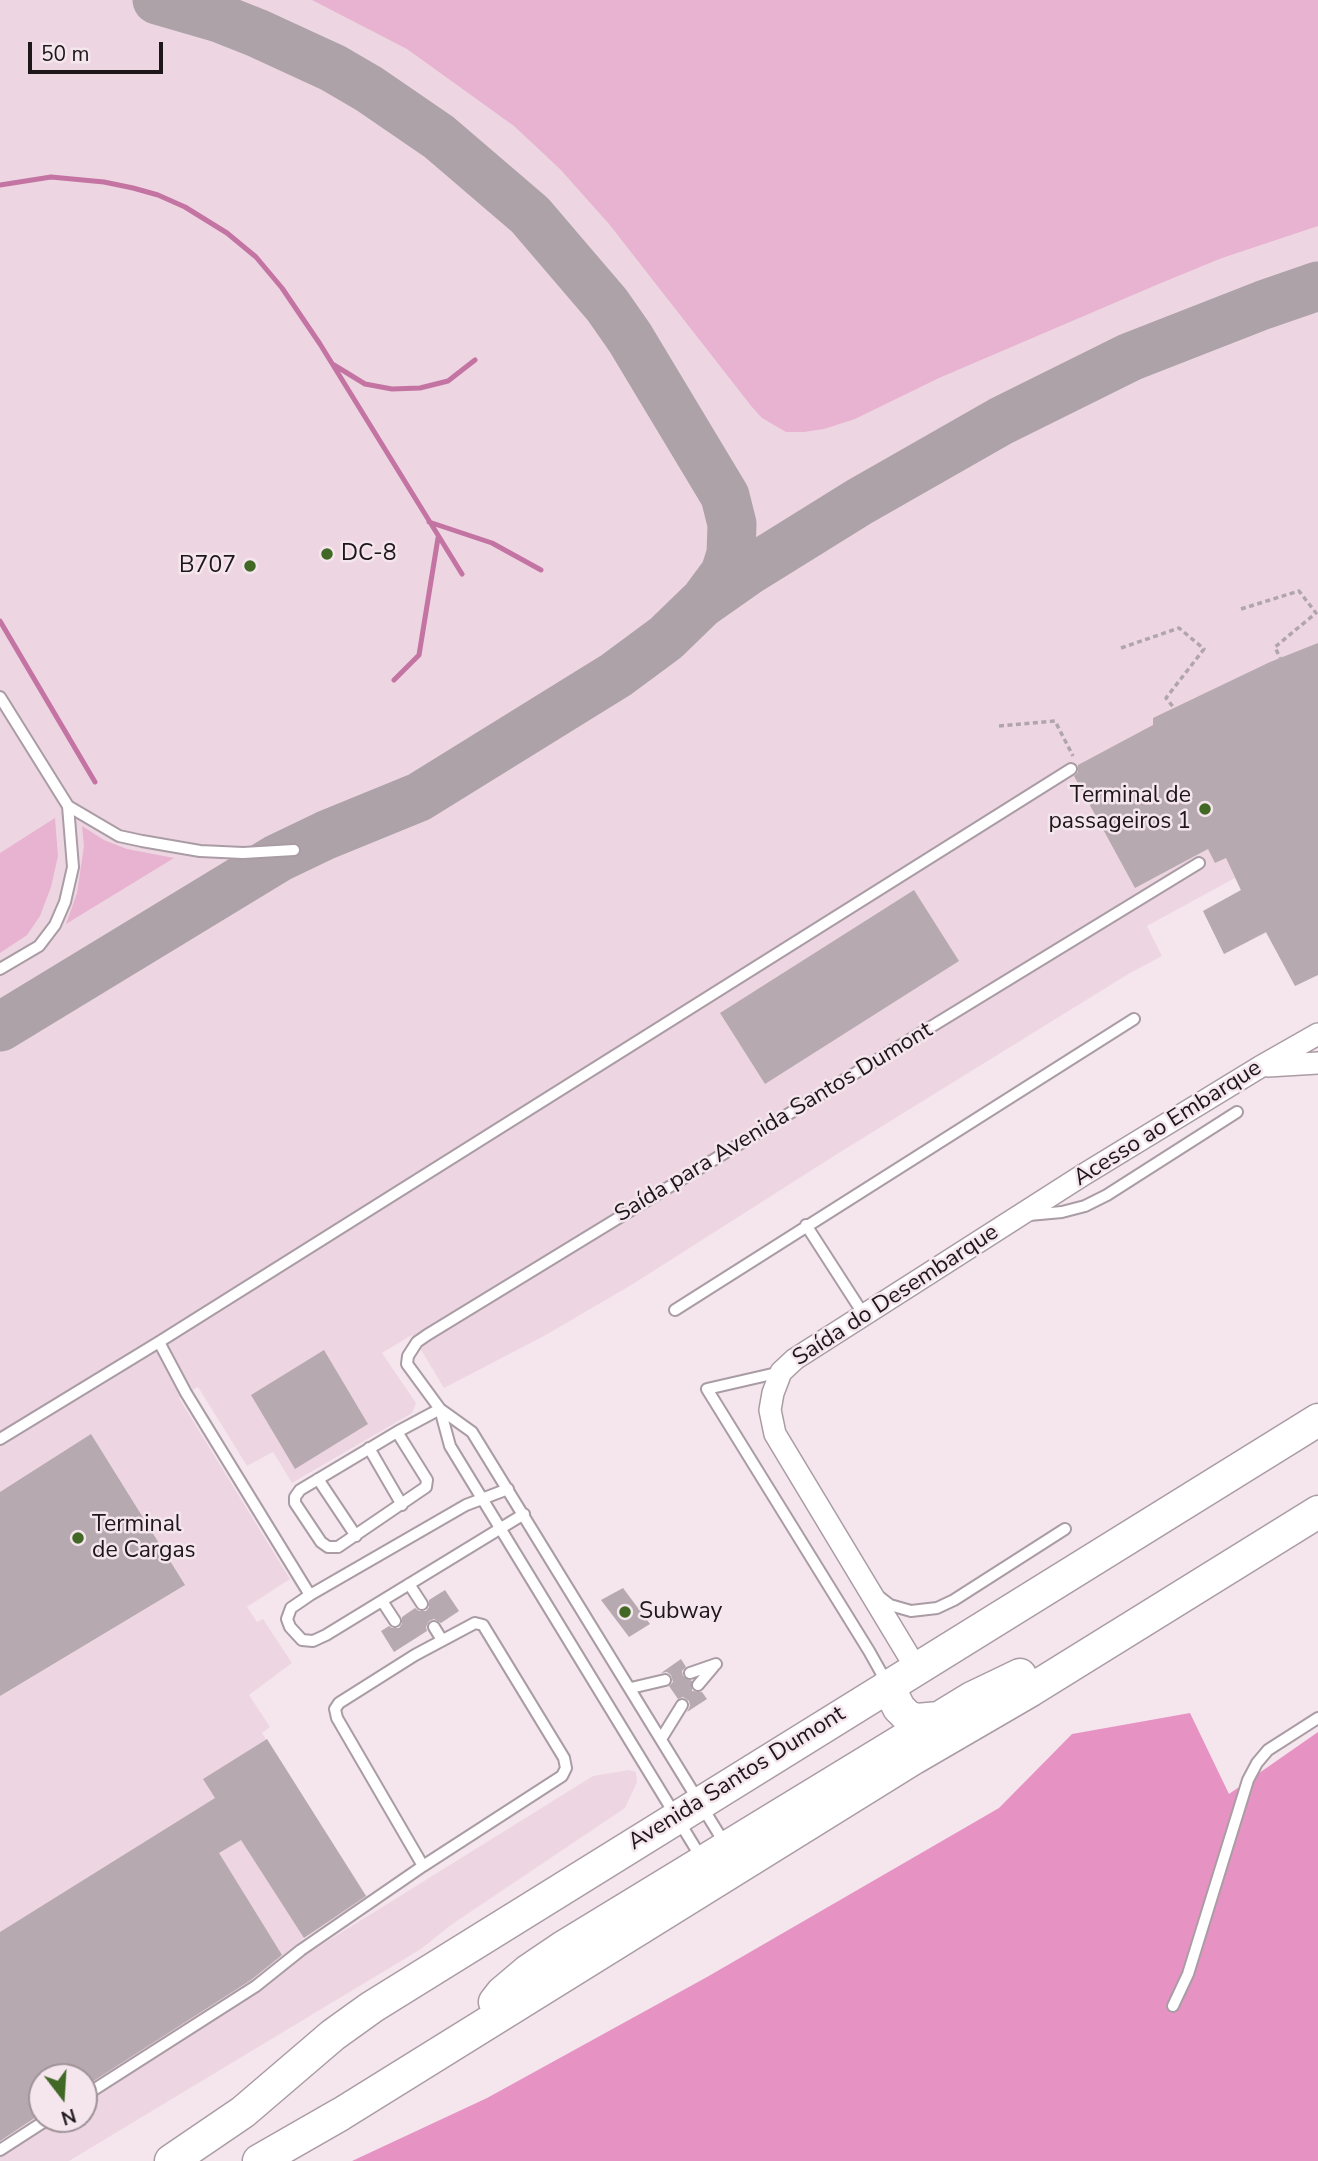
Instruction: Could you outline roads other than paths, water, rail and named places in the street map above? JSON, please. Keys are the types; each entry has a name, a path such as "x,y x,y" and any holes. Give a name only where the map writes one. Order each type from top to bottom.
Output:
{"main road":[{"name":"Avenida Santos Dumont","path":"171,2161 243,2112 332,2035 372,2007 1318,1420"},
{"path":"468,2036 502,1993 562,1948 736,1847 1070,1665 1318,1512"},
{"path":"259,2161 468,2036 736,1847 939,1718 972,1698 1023,1674 1070,1665"},
{"path":"888,1686 899,1708 908,1717 917,1720 939,1718"}],"street":[{"name":"Acesso ao Embarque","path":"1020,1216 1259,1067 1318,1034"},
{"path":"1259,1067 1318,1063"},
{"name":"Saída do Desembarque","path":"916,1668 775,1434 770,1410 773,1393 781,1373 795,1359 1020,1216"}],"lane":[{"path":"0,697 68,806 73,867 65,902 55,925 39,946 0,969"},
{"path":"0,1439 1071,769"},
{"path":"68,806 119,836 142,841 243,853 294,850"},
{"name":"Saída para Avenida Santos Dumont","path":"440,1409 407,1364 411,1349 427,1335 1199,863"},
{"path":"675,1310 1133,1019"},
{"name":"Saída do Desembarque","path":"1020,1216 1062,1212 1085,1206 1107,1195 1237,1112"},
{"path":"806,1226 864,1315"},
{"path":"159,1342 186,1393 310,1595"},
{"path":"781,1373 707,1389 869,1650 888,1686"},
{"path":"397,1432 427,1480 426,1487 338,1547 328,1547 320,1542 295,1503 295,1497 300,1490 369,1448 397,1432 440,1409"},
{"path":"440,1409 472,1432 524,1514 661,1739 689,1809 736,1847"},
{"path":"440,1409 450,1446 481,1498 689,1809 736,1847"},
{"path":"369,1448 402,1505"},
{"path":"318,1479 356,1536"},
{"path":"508,1489 481,1498 310,1595 291,1608 287,1619 290,1627 302,1640 313,1641 326,1635 524,1514"},
{"path":"870,1590 890,1605 911,1611 937,1608 954,1600 1065,1529"},
{"path":"409,1584 422,1605"},
{"path":"382,1601 395,1621"},
{"path":"98,2087 256,1986 301,1950 423,1866 562,1776 566,1768 564,1758 483,1625 475,1623 415,1655 339,1703 335,1709 337,1718 423,1866"},
{"path":"434,1627 442,1640"},
{"path":"408,1643 415,1655"},
{"path":"690,1673 716,1664 698,1685"},
{"path":"631,1688 665,1681"},
{"path":"661,1739 681,1705"},
{"path":"1173,2006 1188,1974 1248,1780 1268,1750 1318,1718"},
{"path":"0,2150 28,2132"}],"waterway":[{"path":"0,185 51,177 104,182 158,195 185,207 227,233 256,257 282,288 320,344 462,574"},
{"path":"334,365 365,384 392,389 420,388 448,381 475,360"},
{"path":"429,522 492,543 541,570"},
{"path":"394,680 419,655 438,538"},
{"path":"0,621 95,782"}],"place":[{"name":"DC-8","path":"327,554"},
{"name":"B707","path":"250,566"},
{"name":"Terminal de passageiros 1","path":"1205,809"},
{"name":"Terminal de Cargas","path":"78,1538"},
{"name":"Subway","path":"625,1612"}]}
